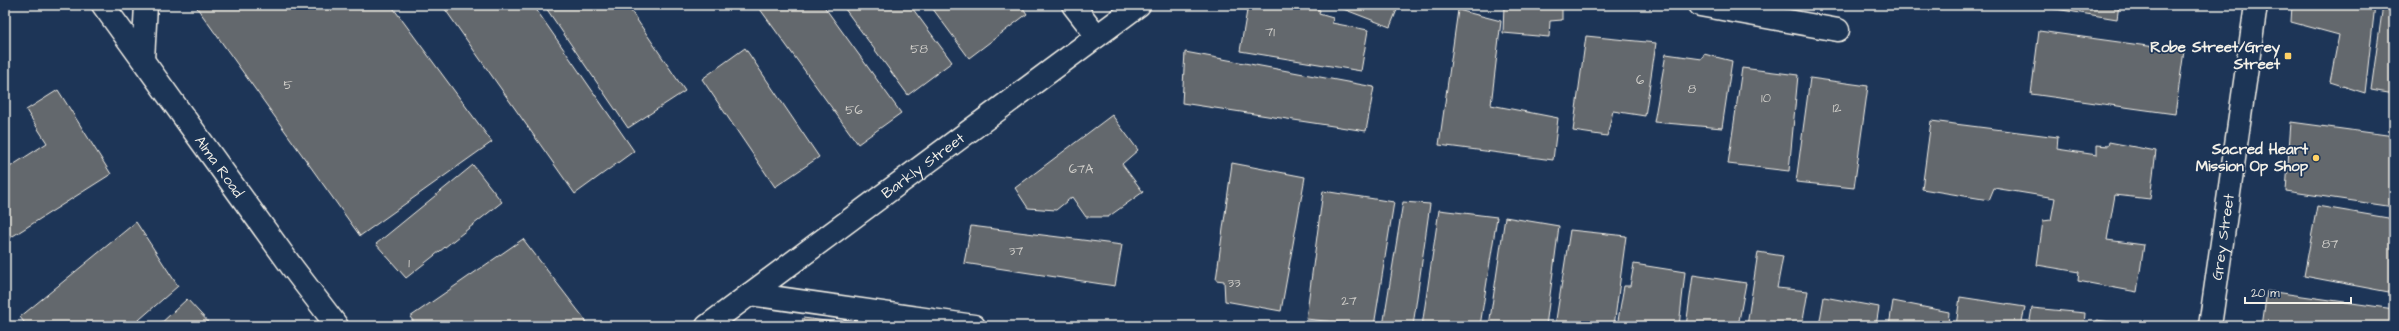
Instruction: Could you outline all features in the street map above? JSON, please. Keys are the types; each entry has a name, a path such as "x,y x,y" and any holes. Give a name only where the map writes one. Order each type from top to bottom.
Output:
{"street":[{"name":"Alma Road","path":"103,5 337,326"},
{"path":"143,60 146,5"},
{"path":"1073,5 1097,36"},
{"name":"Barkly Street","path":"707,326 1138,5"},
{"path":"1700,5 1838,30"},
{"name":"Grey Street","path":"2210,326 2256,5"},
{"path":"750,294 974,326"}],"building":[{"path":"195,5 391,5 492,142 360,236"},
{"path":"442,5 533,5 634,151 575,194"},
{"path":"544,5 627,5 685,91 628,128"},
{"path":"757,5 823,5 901,113 858,144"},
{"path":"842,5 910,5 952,62 908,95"},
{"path":"930,5 1021,5 1027,14 969,58"},
{"path":"1248,5 1299,5 1320,10 1319,14 1333,18 1332,23 1368,30 1361,71 1240,51"},
{"path":"1333,5 1399,5 1390,27"},
{"path":"1504,5 1562,5 1562,20 1550,21 1549,37 1503,33"},
{"path":"2031,5 2119,5 2117,19"},
{"path":"2292,5 2375,5 2365,93 2330,82 2339,35 2291,22"},
{"path":"2383,5 2394,5 2394,94 2371,90"},
{"path":"1458,10 1501,21 1491,105 1558,118 1553,160 1439,145"},
{"path":"2039,31 2184,51 2175,114 2031,94"},
{"path":"1586,36 1656,43 1645,116 1613,111 1607,136 1573,131"},
{"path":"745,48 819,157 775,187 702,79"},
{"path":"1185,52 1374,87 1366,131 1182,103"},
{"path":"1666,54 1702,59 1704,54 1732,61 1722,128 1654,122"},
{"path":"1742,68 1798,75 1789,171 1728,164"},
{"path":"1810,78 1868,86 1854,188 1796,182"},
{"path":"58,90 111,174 5,241 5,170 47,143 26,110"},
{"path":"1112,115 1138,150 1122,164 1143,192 1108,217 1086,217 1072,197 1056,210 1028,208 1015,188"},
{"path":"1931,121 2058,137 2057,149 2097,155 2097,145 2108,146 2109,142 2156,151 2150,199 2115,195 2107,240 2144,245 2137,292 2078,281 2079,272 2037,265 2043,221 2051,220 2055,198 1994,188 1989,200 1922,189"},
{"path":"2291,122 2394,136 2394,207 2286,191"},
{"path":"1232,163 1305,177 1281,311 1225,301 1224,281 1216,280"},
{"path":"473,165 502,202 406,278 376,244"},
{"path":"1323,191 1394,202 1374,326 1306,319"},
{"path":"1403,202 1430,204 1413,326 1383,326"},
{"path":"2317,206 2394,219 2394,293 2304,276"},
{"path":"1439,210 1497,217 1480,326 1422,326"},
{"path":"1505,217 1559,226 1546,326 1489,326"},
{"path":"136,222 178,286 132,326 27,326 20,317"},
{"path":"971,226 1122,245 1115,286 964,263"},
{"path":"1570,230 1626,236 1614,326 1555,326"},
{"path":"523,239 590,326 417,326 410,317"},
{"path":"1758,252 1783,256 1777,288 1808,291 1802,326 1747,326"},
{"path":"1634,264 1685,272 1679,326 1617,326 1624,286 1630,286"},
{"path":"1693,275 1746,283 1738,326 1686,326"},
{"path":"2267,291 2394,309 2394,326 2262,326"},
{"path":"1824,297 1879,307 1876,326 1819,326"},
{"path":"1960,297 2025,307 2021,326 1956,326"},
{"path":"187,299 212,326 158,326"},
{"path":"1893,301 1949,312 1948,326 1889,326"},
{"path":"2032,308 2085,313 2084,326 2029,326"},
{"path":"803,318 864,326 802,326"},
{"path":"2096,320 2142,326 2095,326"}],"place":[{"name":"Robe Street/Grey Street","path":"2288,56"},
{"name":"Sacred Heart Mission Op Shop","path":"2316,158"}]}
